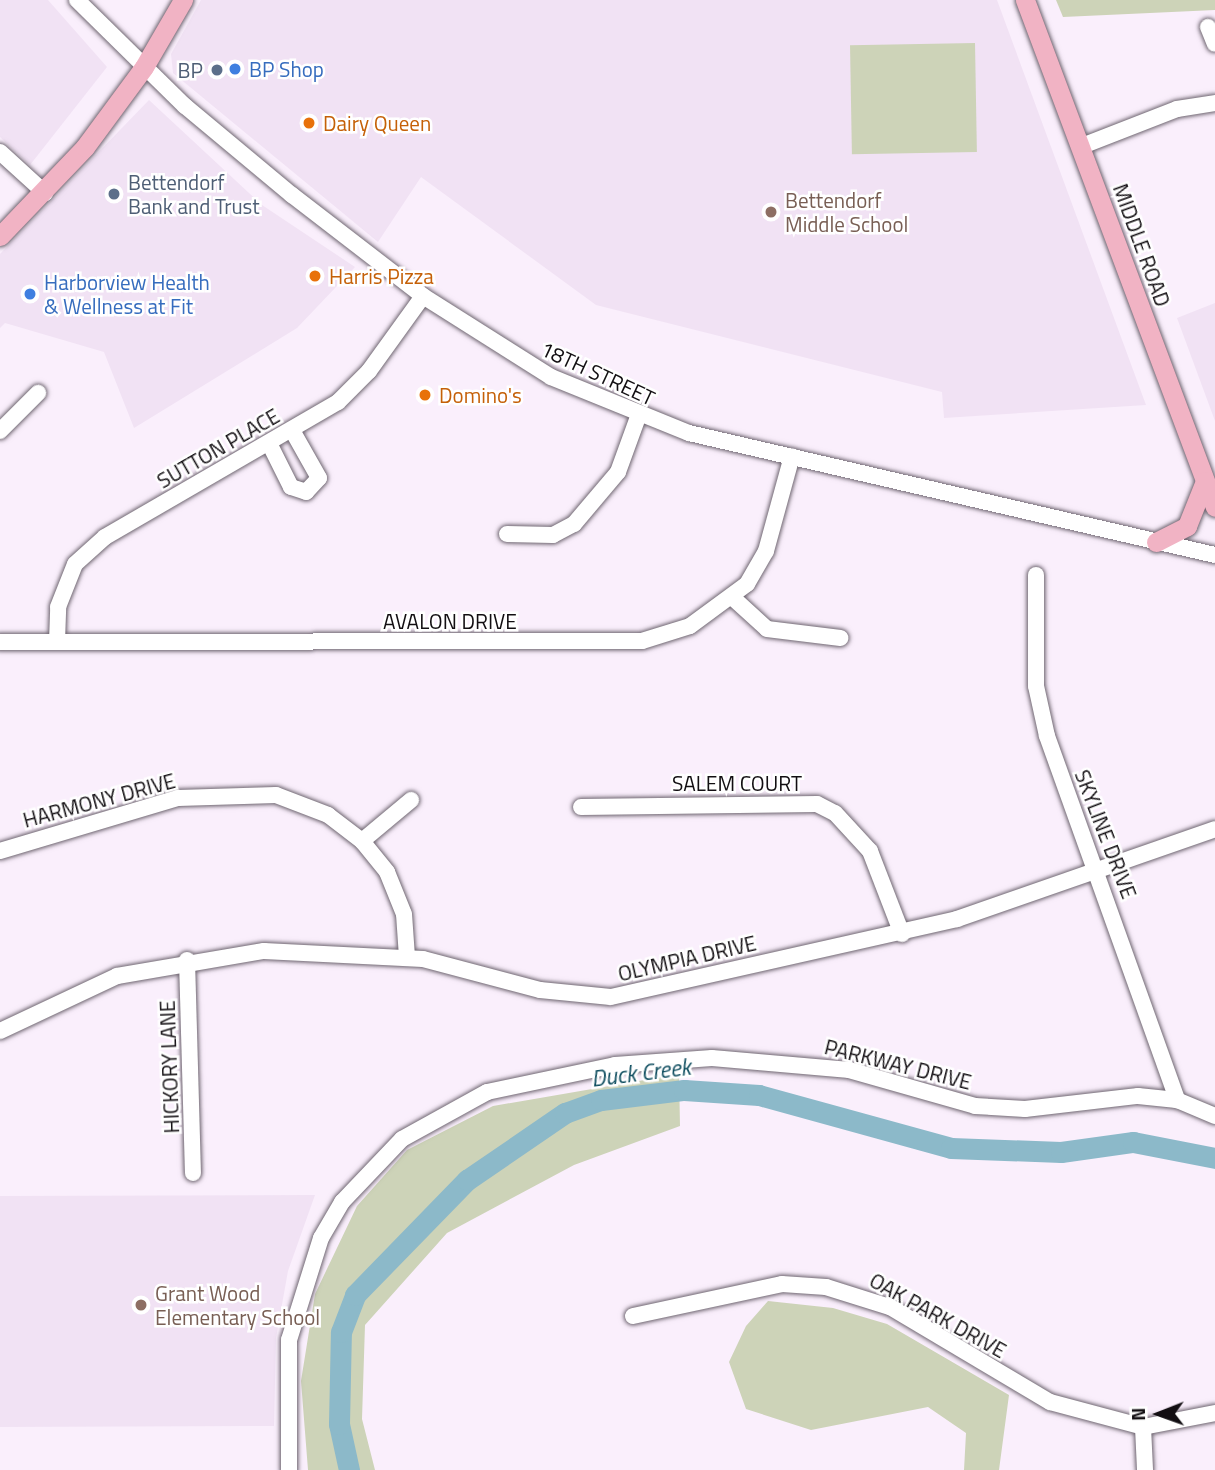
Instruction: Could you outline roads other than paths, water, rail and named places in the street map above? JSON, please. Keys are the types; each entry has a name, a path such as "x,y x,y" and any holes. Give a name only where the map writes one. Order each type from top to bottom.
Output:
{"main road":[{"path":"0,236 45,193 144,67 183,0"},
{"name":"MIDDLE ROAD","path":"1025,0 1215,506"},
{"path":"1156,542 1187,526 1205,481"}],"street":[{"name":"18TH STREET","path":"77,0 144,67 269,177 423,296 551,377 638,417 792,456 1215,555"},
{"path":"1208,27 1215,44"},
{"path":"1082,146 1177,109 1215,103"},
{"path":"0,152 45,193"},
{"name":"SUTTON PLACE","path":"57,642 62,591 75,564 105,537 338,401 369,371 423,296"},
{"path":"0,430 38,393"},
{"path":"508,534 553,535 575,524 618,472 638,417"},
{"path":"269,443 291,487 306,492 319,478 292,429"},
{"name":"AVALON DRIVE","path":"0,642 642,641 690,626 732,597 766,551 792,456"},
{"name":"SKYLINE DRIVE","path":"1036,575 1036,686 1044,724 1177,1100"},
{"path":"732,597 767,629 840,638"},
{"name":"HARMONY DRIVE","path":"0,851 178,799 235,794 306,803 362,841 399,897 407,957"},
{"path":"362,841 411,800"},
{"name":"SALEM COURT","path":"581,807 817,804 835,813 870,851 902,934"},
{"name":"OLYMPIA DRIVE","path":"0,1031 71,993 187,960 264,951 407,957 540,990 611,997 902,934 1215,829"},
{"name":"HICKORY LANE","path":"187,960 193,1173"},
{"name":"PARKWAY DRIVE","path":"289,1470 289,1340 321,1238 372,1166 402,1139 476,1097 615,1065 712,1058 849,1070 975,1106 1025,1109 1138,1096 1177,1100 1215,1116"},
{"name":"OAK PARK DRIVE","path":"633,1316 782,1284 859,1293 1050,1402 1143,1427 1215,1413"},
{"path":"1143,1427 1145,1470"}],"waterway":[{"name":"Duck Creek","path":"349,1470 339,1424 341,1332 355,1295 467,1180 565,1113 601,1100 684,1090 759,1095 951,1148 1061,1152 1133,1142 1215,1158"}],"place":[{"name":"BP Shop","path":"235,69"},
{"name":"BP","path":"217,70"},
{"name":"Dairy Queen","path":"309,123"},
{"name":"Bettendorf Bank and Trust","path":"114,194"},
{"name":"Bettendorf Middle School","path":"771,212"},
{"name":"Harris Pizza","path":"315,276"},
{"name":"Harborview Health & Wellness at Fit","path":"30,294"},
{"name":"Domino's","path":"425,395"},
{"name":"Grant Wood Elementary School","path":"141,1305"}]}
